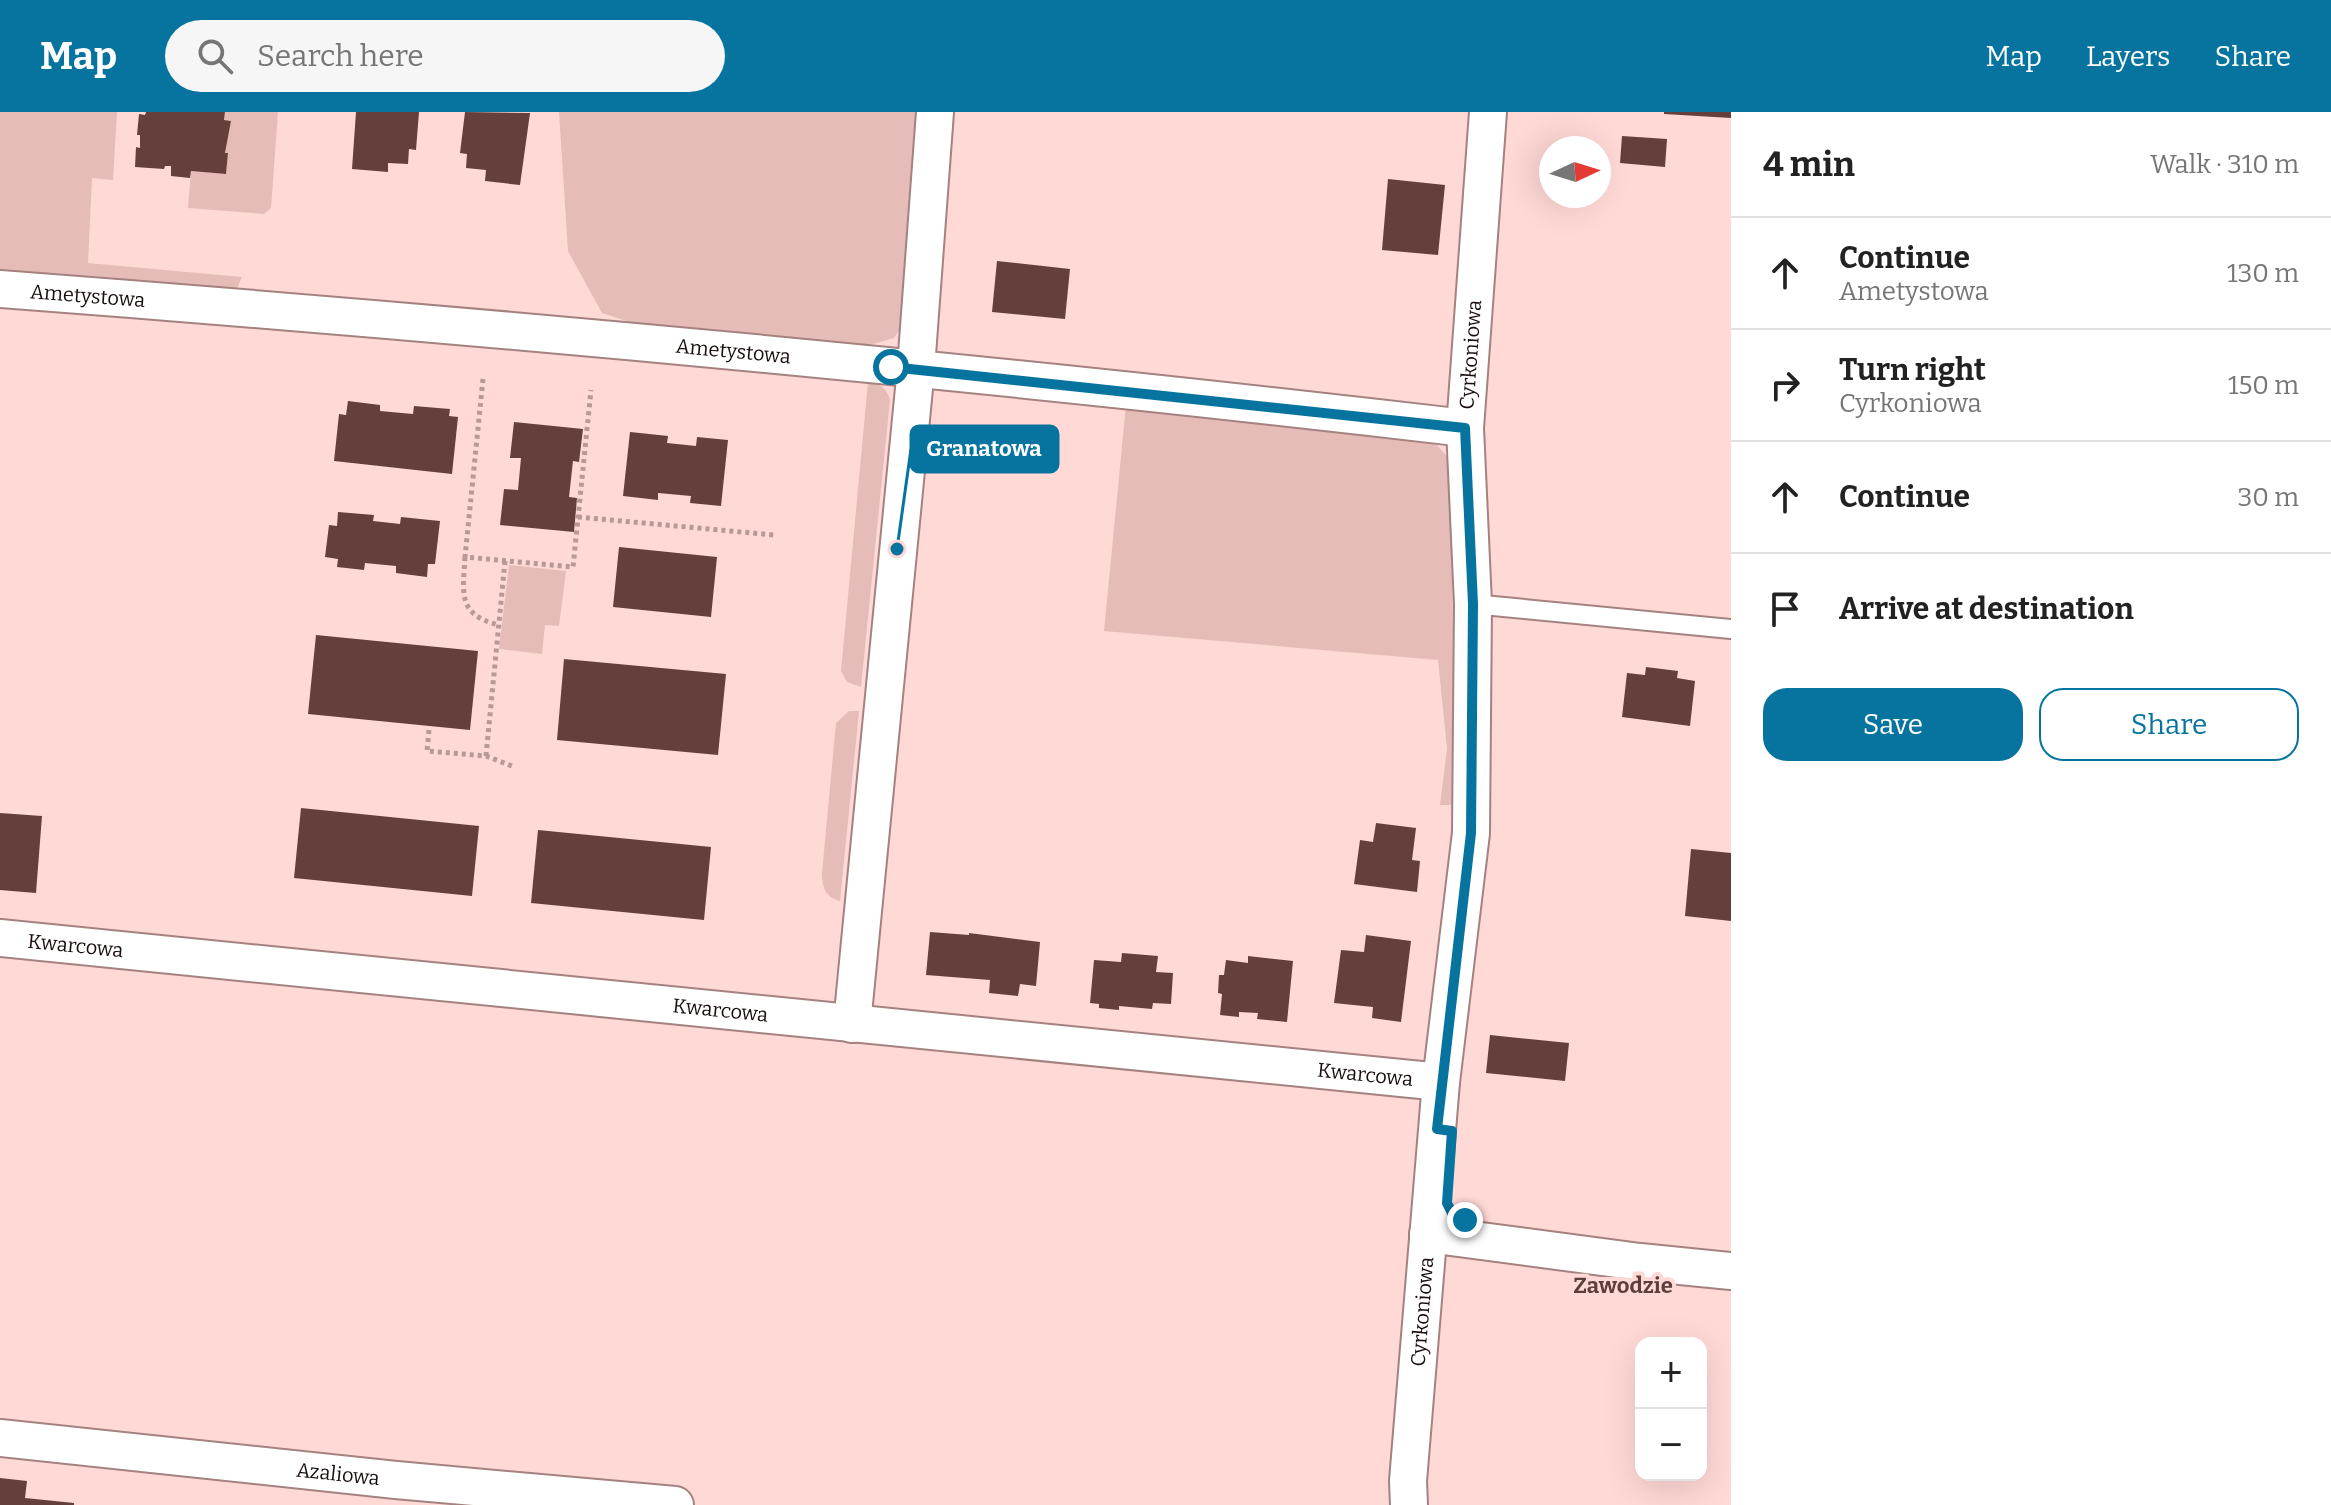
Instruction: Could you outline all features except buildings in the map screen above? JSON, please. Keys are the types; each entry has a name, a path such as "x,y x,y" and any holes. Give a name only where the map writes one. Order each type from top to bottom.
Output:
{"street":[{"path":"852,1024 916,368 935,112"},
{"name":"Cyrkoniowa","path":"1409,1505 1408,1481 1441,1082 1471,833 1473,604 1465,428 1488,112"},
{"name":"Ametystowa","path":"0,289 306,312 916,368 1465,428"},
{"name":"Kwarcowa","path":"0,938 1441,1082"},
{"path":"1428,1234 1731,1271"},
{"name":"Azaliowa","path":"0,1438 396,1480 675,1505"}],"lane":[{"path":"1473,604 1731,629"}],"path":[{"path":"483,379 463,592 469,610 481,621 499,625"},
{"path":"465,557 573,567 591,390"},
{"path":"578,517 774,535"},
{"path":"486,756 505,561"},
{"path":"429,730 427,751 486,756 512,766"}],"shaded area":[{"path":"0,112 117,112 113,180 92,178 88,263 242,277 234,295 0,279"},
{"path":"225,112 278,112 271,208 264,214 188,208 191,171 226,174 228,154 225,153 231,121 224,120"},
{"path":"559,112 920,112 905,321 894,338 870,345 654,330 602,313 568,251"},
{"path":"868,382 882,387 890,400 861,687 847,682 841,671"},
{"path":"1126,405 1422,438 1438,446 1451,461 1455,805 1440,805 1447,749 1438,660 1104,631"},
{"path":"509,565 566,571 559,626 545,625 542,654 499,649"},
{"path":"849,711 859,711 840,901 825,891 822,873 836,723"}],"place":[{"name":"Granatowa","path":"897,549"}],"district":[{"name":"Zawodzie","path":"1623,1285"}],"route":[{"path":"891,367 1465,428 1473,604 1471,833 1437,1129 1452,1131 1447,1203 1453,1215 1465,1220"}]}
